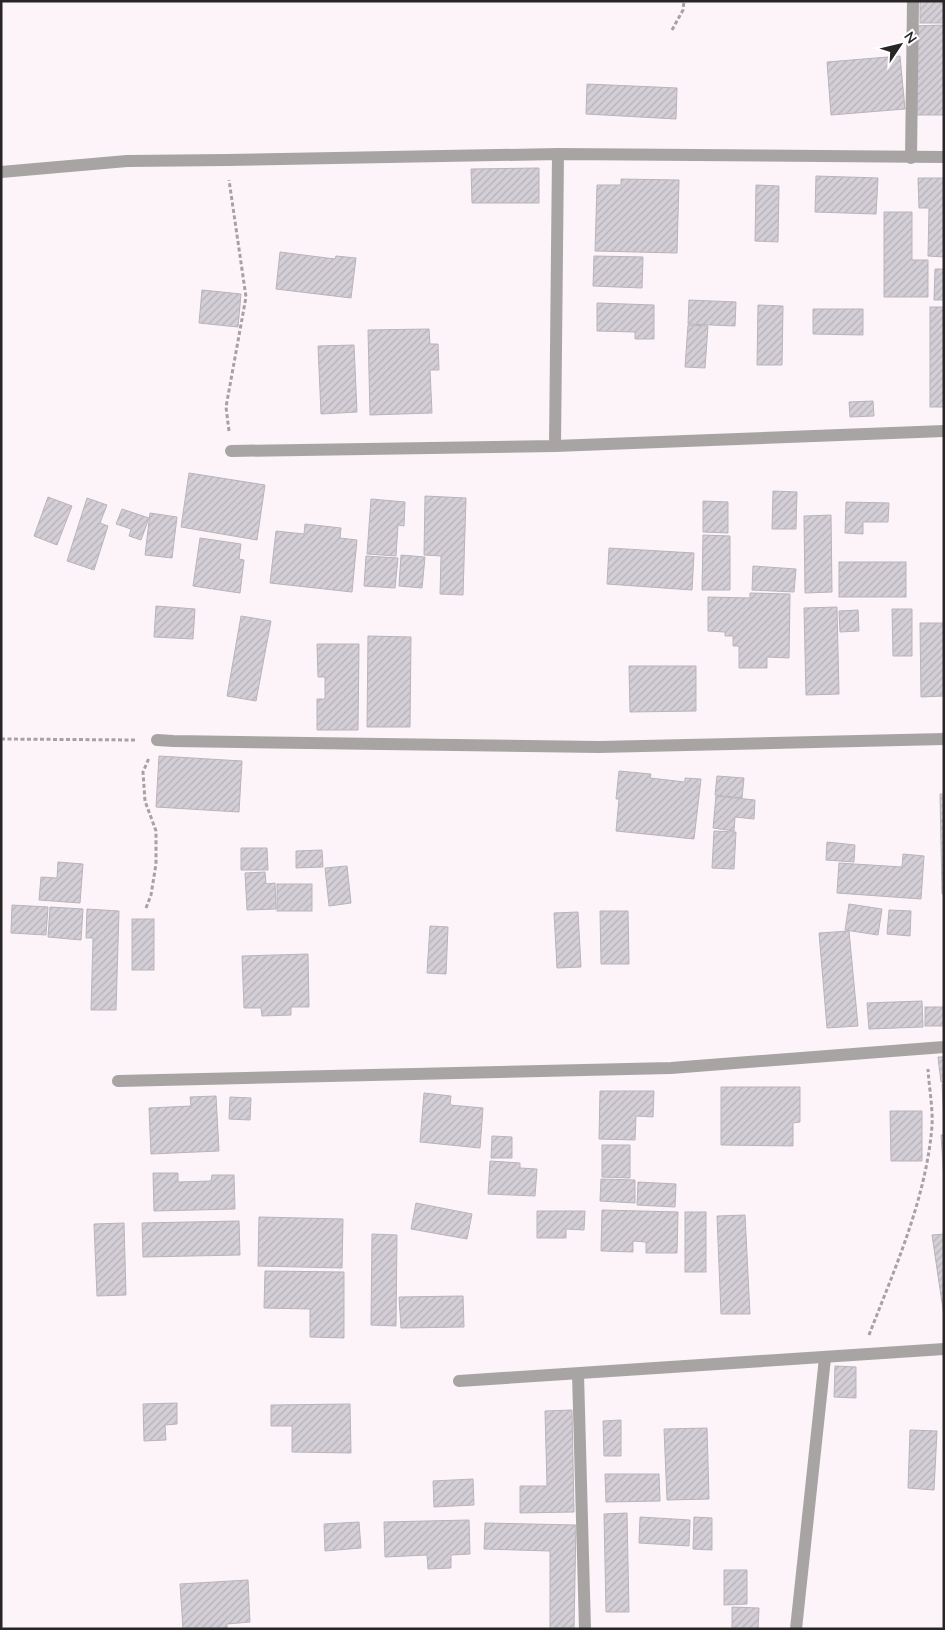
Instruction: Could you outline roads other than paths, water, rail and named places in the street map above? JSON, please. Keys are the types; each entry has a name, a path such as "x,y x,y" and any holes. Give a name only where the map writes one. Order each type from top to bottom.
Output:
{"street":[{"path":"910,158 913,1"},
{"path":"555,446 558,154"},
{"path":"1,172 127,162 558,154 944,157"},
{"path":"232,451 555,446 944,431"},
{"path":"158,740 599,747 944,739"},
{"path":"118,1081 671,1068 944,1047"},
{"path":"459,1381 944,1349"},
{"path":"796,1629 825,1358"},
{"path":"578,1374 585,1629"}]}
